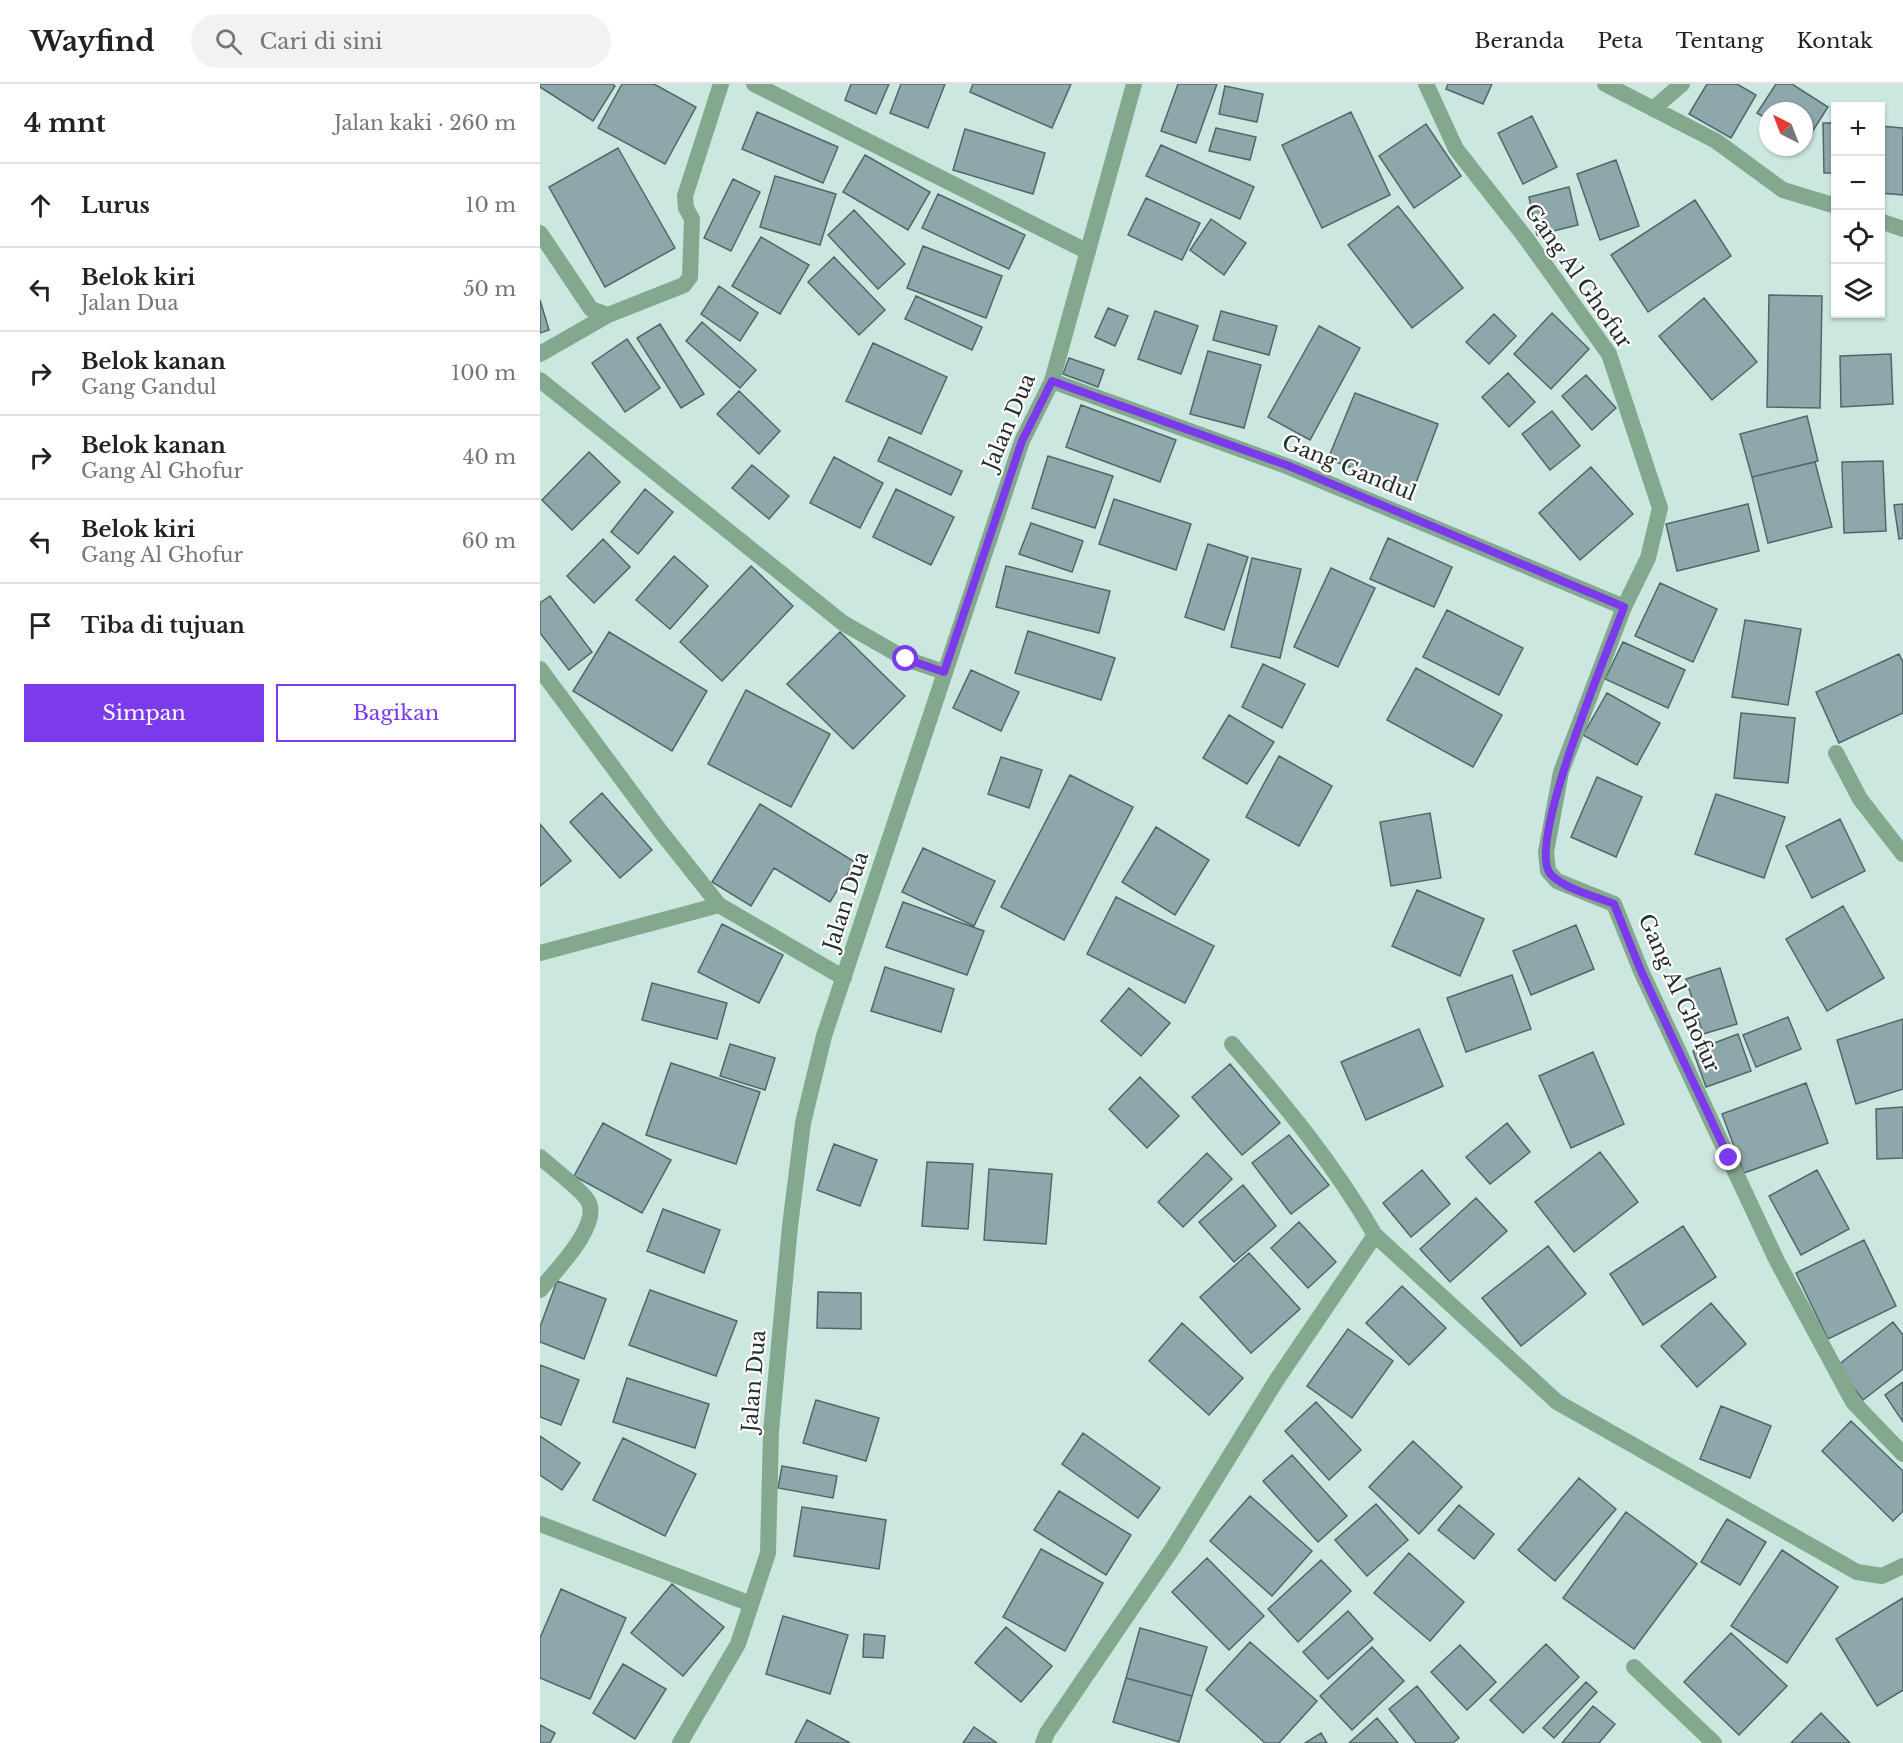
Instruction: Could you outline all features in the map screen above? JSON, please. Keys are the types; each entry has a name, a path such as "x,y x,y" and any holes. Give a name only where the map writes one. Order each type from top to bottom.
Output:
{"street":[{"path":"540,354 608,315 684,285 690,277 692,219 686,208 685,196 721,84"},
{"path":"754,84 1088,252"},
{"name":"Jalan Dua","path":"680,1743 738,1644 768,1553 771,1431 790,1226 803,1123 824,1036 1022,441 1052,381 1134,84"},
{"name":"Gang Al Ghofur","path":"1426,84 1456,149 1525,237 1610,354 1660,508 1648,558 1624,607 1561,772 1546,852 1548,871 1557,881 1614,904 1641,971 1777,1260 1853,1402 1903,1454"},
{"path":"1605,84 1716,141 1783,190 1831,205"},
{"path":"1653,109 1682,84"},
{"path":"1885,222 1903,229"},
{"path":"540,233 591,309 608,315"},
{"path":"540,380 843,623 906,659 944,672"},
{"name":"Gang Gandul","path":"1052,381 1289,466 1624,607"},
{"path":"540,669 661,832 719,905 844,978"},
{"path":"1836,753 1860,799 1903,854"},
{"path":"540,953 719,905"},
{"path":"1232,1044 1293,1113 1349,1190 1375,1235 1557,1402 1857,1572 1882,1576 1903,1566"},
{"path":"540,1157 588,1201 591,1215 584,1234 540,1290"},
{"path":"1043,1743 1047,1733 1179,1538 1276,1381 1375,1235"},
{"path":"540,1524 752,1604"},
{"path":"1634,1667 1714,1743"}],"building":[{"path":"540,84 612,84 615,86 593,121 540,87"},
{"path":"622,84 654,84 696,107 665,164 598,128"},
{"path":"851,84 889,84 876,114 845,100"},
{"path":"901,84 945,84 928,128 890,113"},
{"path":"973,84 1071,84 1052,128 970,92"},
{"path":"1178,84 1217,84 1196,143 1161,131"},
{"path":"1448,84 1492,84 1483,104 1446,89"},
{"path":"1707,84 1737,84 1756,95 1731,138 1689,114"},
{"path":"1776,84 1792,84 1828,107 1813,130 1813,102 1764,102"},
{"path":"1225,86 1263,94 1257,122 1219,114"},
{"path":"757,112 838,147 823,183 742,149"},
{"path":"1351,112 1390,195 1322,228 1282,145"},
{"path":"1532,116 1557,167 1523,184 1498,133"},
{"path":"1823,123 1831,123 1831,173 1824,173"},
{"path":"1426,124 1461,176 1414,208 1379,156"},
{"path":"1885,126 1903,128 1903,195 1885,193"},
{"path":"1216,128 1256,137 1250,160 1209,151"},
{"path":"965,129 1045,153 1033,194 953,170"},
{"path":"1161,145 1254,187 1240,219 1146,176"},
{"path":"618,148 675,248 605,287 549,187"},
{"path":"865,155 930,192 908,230 843,192"},
{"path":"1616,160 1639,226 1600,240 1577,174"},
{"path":"775,176 836,194 820,245 760,227"},
{"path":"733,179 760,192 731,251 704,238"},
{"path":"1569,187 1578,225 1537,235 1529,197"},
{"path":"938,194 1025,235 1009,269 922,228"},
{"path":"1146,198 1200,223 1182,260 1128,235"},
{"path":"1695,200 1731,256 1648,312 1611,255"},
{"path":"1398,206 1463,288 1412,328 1348,245"},
{"path":"854,210 905,264 878,289 828,235"},
{"path":"1211,219 1246,243 1224,275 1190,250"},
{"path":"761,237 809,265 780,314 732,286"},
{"path":"923,246 1002,276 986,318 907,288"},
{"path":"834,257 885,310 859,335 808,282"},
{"path":"719,286 758,313 740,341 701,314"},
{"path":"1769,295 1822,296 1820,408 1767,407"},
{"path":"916,296 982,327 972,350 905,319"},
{"path":"1704,298 1757,362 1712,400 1659,336"},
{"path":"540,300 549,330 540,333"},
{"path":"1108,308 1128,316 1115,346 1095,337"},
{"path":"1155,311 1198,326 1181,374 1138,359"},
{"path":"1221,311 1277,326 1269,355 1213,340"},
{"path":"1552,313 1589,349 1551,389 1514,354"},
{"path":"1494,314 1516,336 1489,364 1466,342"},
{"path":"702,322 756,370 740,388 686,341"},
{"path":"660,324 704,394 681,408 637,338"},
{"path":"1319,326 1360,348 1310,440 1268,417"},
{"path":"627,339 660,388 625,412 592,363"},
{"path":"873,343 947,377 921,434 846,401"},
{"path":"1208,351 1261,365 1244,428 1190,414"},
{"path":"1891,354 1893,404 1841,407 1840,356"},
{"path":"1069,358 1104,370 1098,387 1063,374"},
{"path":"1508,373 1535,402 1509,427 1482,397"},
{"path":"1586,375 1616,408 1592,430 1562,396"},
{"path":"739,391 780,431 759,454 717,414"},
{"path":"1355,393 1438,424 1413,491 1328,459"},
{"path":"1081,405 1176,440 1160,482 1066,447"},
{"path":"1552,411 1580,446 1550,470 1522,434"},
{"path":"1807,416 1818,461 1752,477 1740,434"},
{"path":"889,437 962,471 951,495 878,461"},
{"path":"589,452 620,482 572,530 542,500"},
{"path":"1048,456 1113,476 1095,528 1032,508"},
{"path":"834,457 883,483 860,528 810,503"},
{"path":"1883,461 1886,531 1844,533 1842,462"},
{"path":"1815,462 1832,527 1768,543 1752,477"},
{"path":"752,465 789,496 769,519 732,488"},
{"path":"1591,467 1633,514 1580,560 1539,513"},
{"path":"645,489 673,512 638,554 611,532"},
{"path":"896,489 954,517 931,565 873,537"},
{"path":"1114,499 1191,524 1176,570 1099,544"},
{"path":"1748,504 1759,551 1677,571 1666,524"},
{"path":"1903,504 1903,538 1899,539 1894,505"},
{"path":"1031,523 1083,541 1072,572 1019,554"},
{"path":"1388,538 1452,567 1434,607 1370,579"},
{"path":"603,539 630,567 594,603 567,576"},
{"path":"1208,544 1248,557 1224,630 1185,617"},
{"path":"674,556 708,586 670,629 636,600"},
{"path":"1252,558 1301,569 1280,658 1231,647"},
{"path":"751,566 793,606 722,681 680,642"},
{"path":"1006,566 1110,591 1099,633 996,607"},
{"path":"1331,568 1375,588 1338,667 1294,647"},
{"path":"1660,583 1717,609 1693,662 1635,636"},
{"path":"550,596 592,652 569,670 540,633 540,603"},
{"path":"1447,610 1523,648 1499,695 1423,657"},
{"path":"1745,620 1801,629 1788,705 1732,697"},
{"path":"1028,631 1115,658 1101,700 1015,673"},
{"path":"609,632 707,691 672,751 573,691"},
{"path":"840,632 905,696 853,749 787,684"},
{"path":"1623,642 1685,670 1668,708 1605,679"},
{"path":"1899,654 1903,662 1903,713 1839,743 1816,692"},
{"path":"1263,664 1305,684 1282,728 1242,707"},
{"path":"1416,668 1502,715 1473,767 1387,720"},
{"path":"971,670 1019,692 1001,731 953,708"},
{"path":"746,690 830,734 791,807 708,764"},
{"path":"1607,693 1660,723 1637,765 1583,735"},
{"path":"1741,713 1795,718 1788,783 1734,778"},
{"path":"1229,715 1274,742 1247,784 1203,758"},
{"path":"1279,756 1332,786 1299,846 1246,817"},
{"path":"1001,757 1042,770 1029,808 988,794"},
{"path":"1070,775 1133,807 1064,940 1001,907"},
{"path":"1597,777 1642,797 1616,857 1571,837"},
{"path":"602,793 652,850 620,878 570,822"},
{"path":"1716,794 1785,817 1764,878 1695,854"},
{"path":"760,804 855,862 830,902 774,868 751,906 712,882"},
{"path":"1430,813 1441,878 1391,886 1380,822"},
{"path":"1840,819 1865,871 1812,898 1786,846"},
{"path":"540,824 571,861 540,886"},
{"path":"1156,827 1209,860 1175,915 1122,882"},
{"path":"923,848 995,881 974,926 902,892"},
{"path":"1417,890 1484,919 1460,976 1392,946"},
{"path":"1116,897 1214,946 1185,1003 1087,954"},
{"path":"903,902 984,931 967,975 886,947"},
{"path":"1843,906 1884,978 1827,1011 1786,939"},
{"path":"722,924 783,955 759,1003 698,972"},
{"path":"1576,925 1594,969 1531,995 1513,951"},
{"path":"885,967 954,989 941,1032 871,1011"},
{"path":"1720,968 1737,1024 1703,1034 1686,979"},
{"path":"1512,975 1531,1029 1466,1052 1447,998"},
{"path":"652,983 727,1003 717,1039 642,1020"},
{"path":"1129,988 1170,1023 1141,1056 1101,1021"},
{"path":"1788,1017 1801,1049 1756,1067 1743,1035"},
{"path":"1903,1019 1903,1089 1856,1104 1837,1040"},
{"path":"1419,1029 1443,1086 1366,1120 1341,1062"},
{"path":"1738,1034 1751,1071 1706,1087 1693,1051"},
{"path":"730,1044 775,1058 765,1090 720,1076"},
{"path":"1593,1052 1624,1124 1571,1148 1539,1076"},
{"path":"671,1063 760,1092 736,1164 646,1135"},
{"path":"1230,1064 1280,1123 1242,1155 1192,1097"},
{"path":"1140,1077 1179,1116 1147,1148 1109,1109"},
{"path":"1806,1083 1828,1143 1744,1173 1722,1114"},
{"path":"1903,1107 1903,1158 1877,1159 1876,1109"},
{"path":"603,1123 671,1160 642,1213 574,1176"},
{"path":"1507,1123 1530,1152 1490,1184 1466,1157"},
{"path":"1289,1135 1329,1185 1291,1214 1252,1163"},
{"path":"834,1144 877,1160 860,1206 817,1190"},
{"path":"1600,1152 1638,1202 1574,1252 1535,1202"},
{"path":"1207,1153 1232,1179 1183,1227 1158,1202"},
{"path":"927,1162 973,1164 968,1229 922,1226"},
{"path":"989,1169 1052,1174 1046,1244 984,1240"},
{"path":"1422,1170 1450,1204 1411,1237 1383,1203"},
{"path":"1817,1170 1849,1229 1801,1255 1769,1196"},
{"path":"1243,1185 1276,1226 1234,1262 1199,1222"},
{"path":"1476,1198 1507,1231 1450,1282 1420,1249"},
{"path":"663,1209 720,1230 704,1273 647,1251"},
{"path":"1299,1222 1336,1262 1308,1288 1271,1248"},
{"path":"1683,1226 1716,1277 1643,1325 1610,1274"},
{"path":"1864,1240 1896,1306 1828,1339 1796,1273"},
{"path":"1548,1246 1586,1294 1521,1346 1482,1298"},
{"path":"1249,1253 1300,1309 1251,1353 1200,1297"},
{"path":"557,1281 606,1299 584,1359 540,1342 540,1327"},
{"path":"1402,1286 1446,1328 1409,1365 1366,1323"},
{"path":"650,1290 737,1321 716,1376 629,1345"},
{"path":"818,1292 861,1293 861,1329 817,1328"},
{"path":"1711,1303 1746,1344 1697,1387 1661,1346"},
{"path":"1893,1322 1903,1335 1903,1369 1863,1400 1837,1366"},
{"path":"1182,1323 1243,1378 1209,1415 1149,1361"},
{"path":"1348,1329 1393,1361 1352,1418 1307,1386"},
{"path":"540,1365 579,1380 561,1425 540,1417"},
{"path":"627,1378 709,1404 695,1448 613,1422"},
{"path":"1903,1382 1903,1422 1885,1395"},
{"path":"816,1400 879,1418 866,1461 803,1443"},
{"path":"1316,1402 1361,1450 1329,1480 1285,1431"},
{"path":"1721,1406 1771,1426 1750,1478 1700,1459"},
{"path":"1851,1421 1903,1471 1903,1511 1893,1521 1822,1451"},
{"path":"1083,1433 1160,1488 1138,1518 1062,1464"},
{"path":"540,1436 580,1463 562,1490 540,1475"},
{"path":"623,1438 696,1474 665,1536 593,1500"},
{"path":"1413,1441 1462,1487 1419,1534 1369,1487"},
{"path":"1292,1455 1347,1516 1318,1542 1263,1481"},
{"path":"782,1466 837,1476 833,1498 778,1488"},
{"path":"1579,1478 1616,1509 1555,1581 1518,1550"},
{"path":"1059,1491 1131,1535 1106,1575 1034,1530"},
{"path":"1250,1496 1312,1551 1272,1596 1210,1541"},
{"path":"1376,1504 1408,1540 1367,1576 1335,1540"},
{"path":"1459,1505 1494,1534 1474,1559 1438,1530"},
{"path":"802,1507 886,1520 879,1569 794,1556"},
{"path":"1626,1512 1697,1564 1634,1649 1563,1598"},
{"path":"1727,1519 1766,1542 1740,1585 1701,1562"},
{"path":"1041,1549 1103,1583 1065,1651 1003,1617"},
{"path":"1782,1550 1838,1587 1787,1663 1731,1626"},
{"path":"1409,1553 1464,1602 1430,1641 1374,1593"},
{"path":"1207,1558 1264,1616 1229,1650 1172,1592"},
{"path":"1321,1560 1351,1591 1298,1642 1268,1609"},
{"path":"672,1584 724,1627 683,1676 631,1633"},
{"path":"561,1589 626,1618 590,1699 540,1678 540,1638"},
{"path":"1903,1598 1903,1690 1877,1706 1836,1639"},
{"path":"1348,1611 1373,1639 1328,1679 1303,1652"},
{"path":"783,1616 848,1635 830,1694 766,1674"},
{"path":"1006,1627 1052,1666 1021,1702 975,1663"},
{"path":"1140,1628 1207,1647 1192,1696 1126,1678"},
{"path":"1731,1633 1787,1686 1739,1735 1684,1682"},
{"path":"864,1634 885,1636 883,1658 863,1657"},
{"path":"1250,1642 1317,1701 1279,1743 1265,1743 1206,1690"},
{"path":"1546,1644 1579,1677 1523,1733 1490,1700"},
{"path":"1460,1645 1496,1682 1467,1710 1431,1672"},
{"path":"1372,1647 1404,1681 1352,1730 1320,1696"},
{"path":"623,1664 666,1689 635,1739 593,1713"},
{"path":"1126,1678 1192,1696 1179,1742 1113,1722"},
{"path":"1586,1682 1597,1692 1554,1738 1543,1728"},
{"path":"1417,1686 1459,1738 1453,1743 1416,1743 1389,1709"},
{"path":"1593,1706 1615,1724 1599,1743 1562,1743"},
{"path":"1821,1713 1850,1743 1791,1743"},
{"path":"1377,1718 1398,1743 1349,1743"},
{"path":"807,1720 850,1743 795,1743"},
{"path":"540,1725 555,1733 550,1743 540,1743"},
{"path":"974,1727 997,1743 963,1743"},
{"path":"1321,1733 1327,1743 1305,1743"}],"route":[{"path":"906,659 944,672 1022,441 1052,381 1289,466 1624,607 1561,772 1546,852 1548,871 1557,881 1614,904 1623,921 1641,971 1729,1158"}]}
